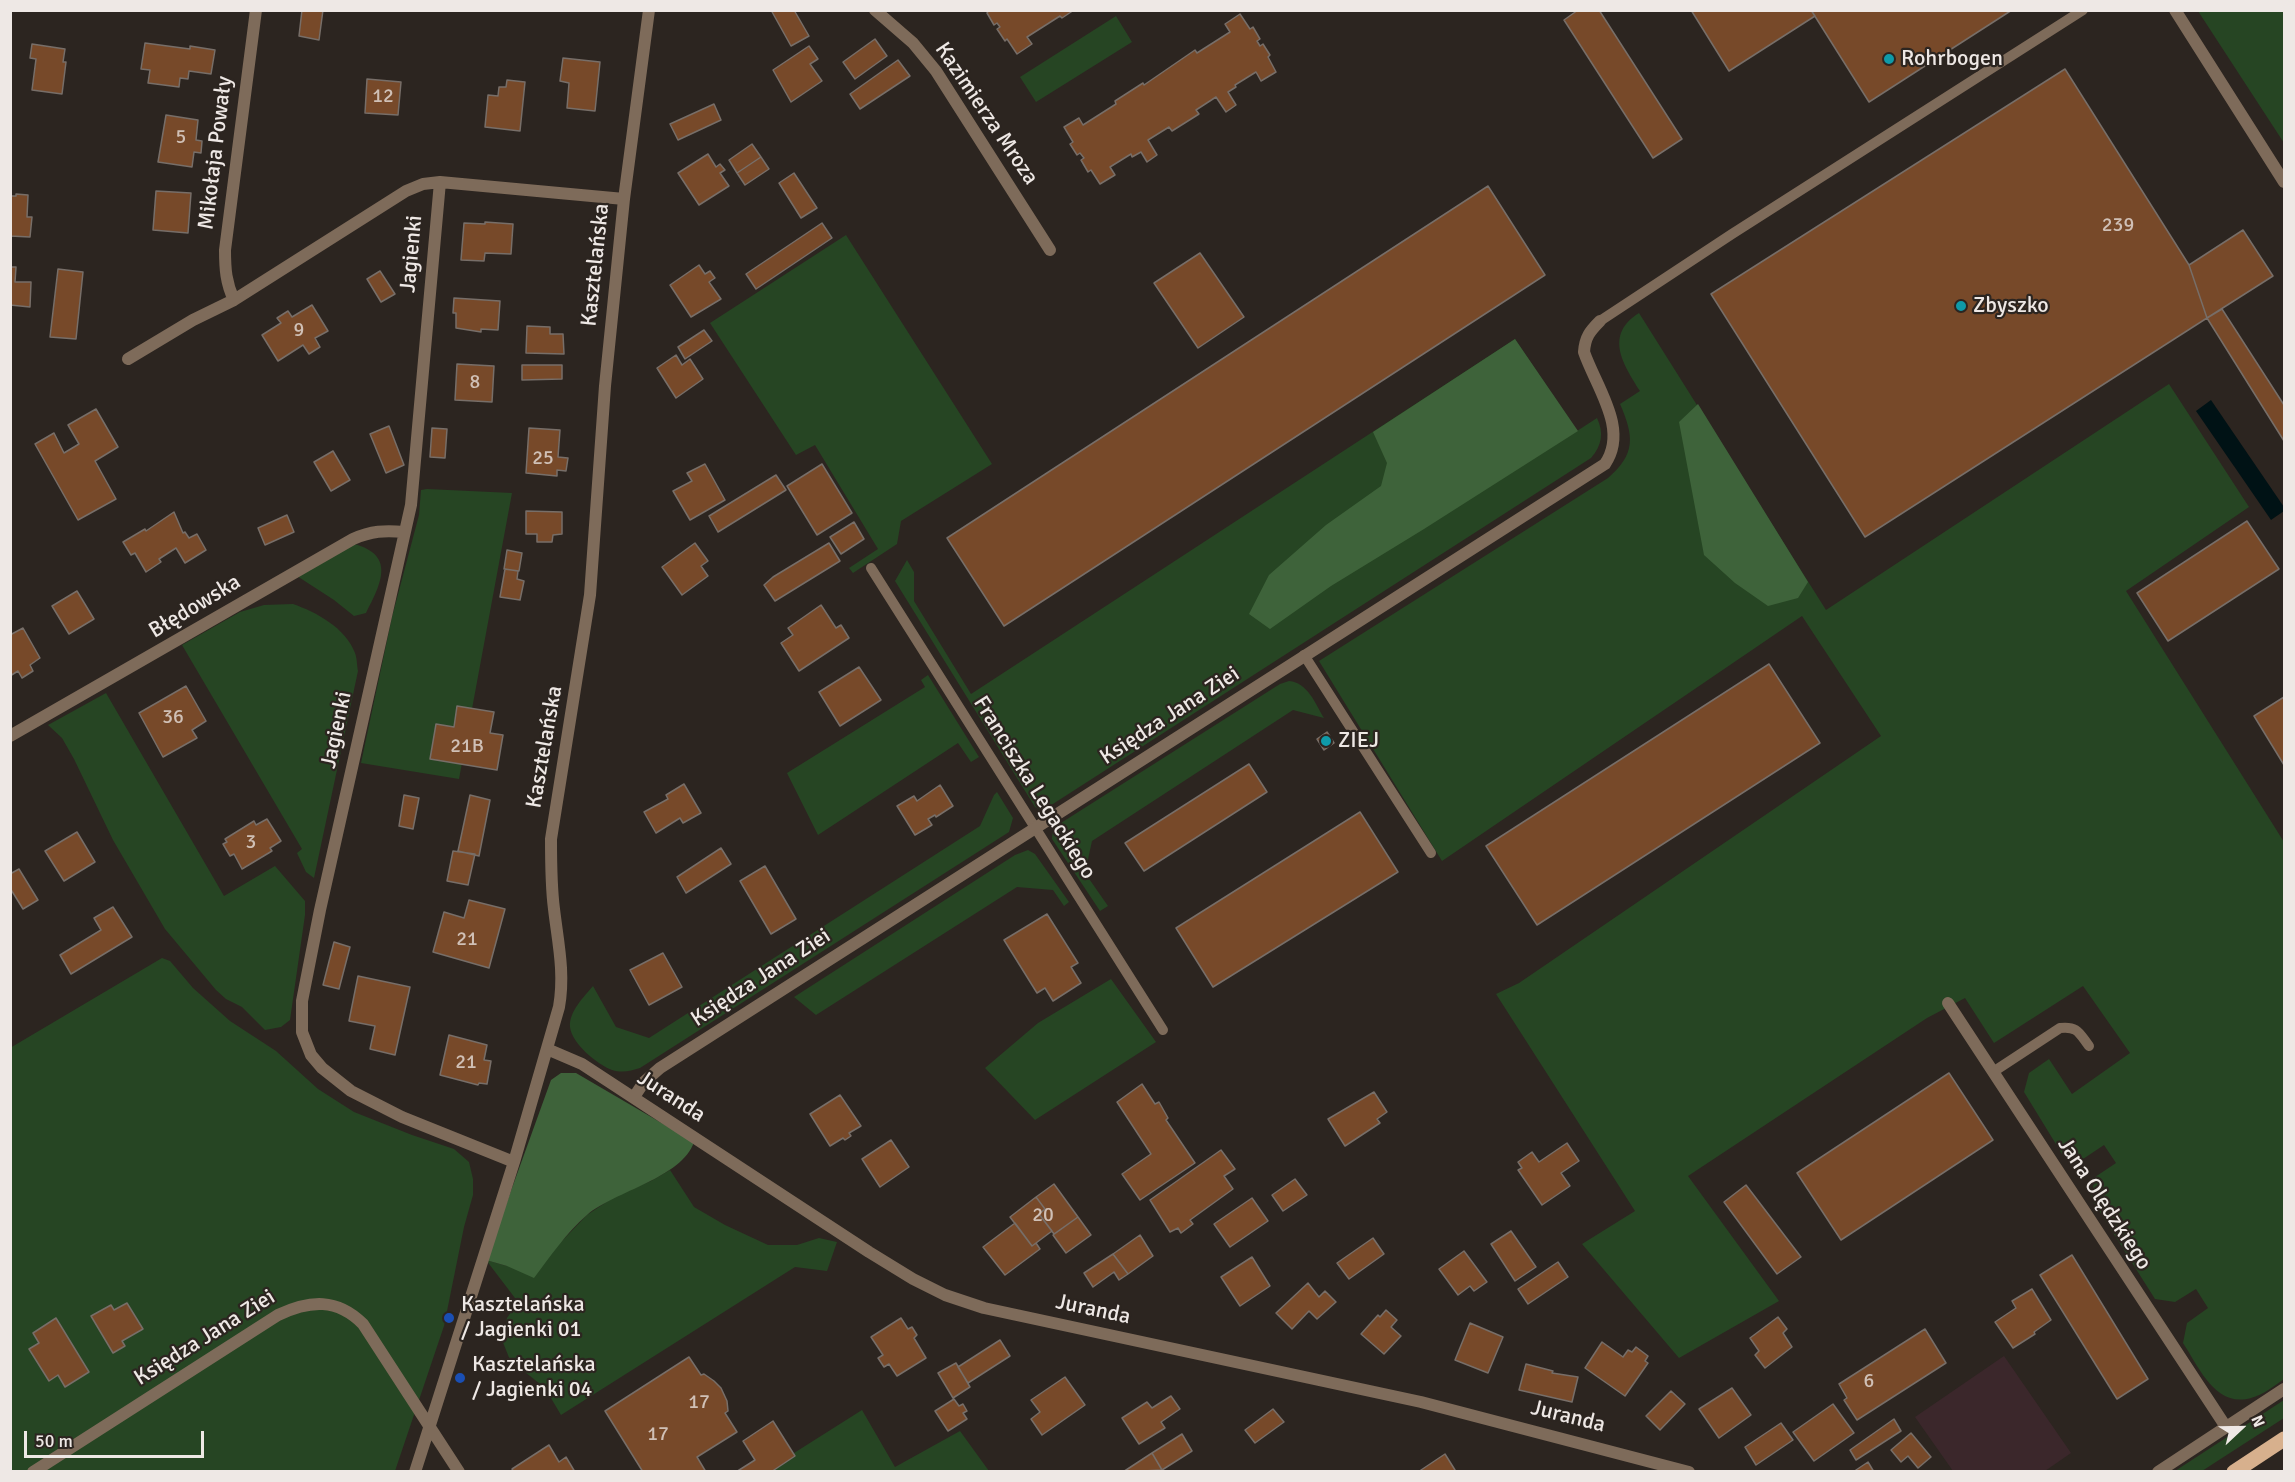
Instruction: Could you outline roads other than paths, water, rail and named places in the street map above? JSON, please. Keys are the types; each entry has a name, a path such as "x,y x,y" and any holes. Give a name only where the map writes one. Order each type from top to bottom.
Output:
{"main road":[{"path":"2234,1472 2284,1439"}],"street":[{"name":"Mikołaja Powały","path":"234,300 225,272 225,250 256,10"},
{"name":"Kasztelańska","path":"415,1472 514,1162 559,1007 562,976 551,874 551,839 590,595 605,386 624,199 649,10"},
{"name":"Kazimierza Mroza","path":"875,10 913,42 936,71 1050,250"},
{"path":"2175,10 2284,182"},
{"path":"128,359 194,320 234,300 398,196 423,184 440,182 624,199"},
{"name":"Jagienki","path":"440,182 415,479 320,910 302,1001 302,1032 311,1055 322,1068 351,1091 384,1109 514,1162"},
{"name":"Księdza Jana Ziei","path":"634,1097 644,1082 660,1068 1605,464 1612,453 1615,441 1613,426 1584,352 1584,341 1590,330 1600,321"},
{"name":"Błędowska","path":"10,736 353,539 370,531 404,532"},
{"name":"Jana Olędzkiego","path":"1948,1003 2226,1427"},
{"name":"Juranda","path":"547,1049 582,1064 869,1252 913,1279 945,1295 984,1308 1421,1402 1666,1468 1689,1472"},
{"name":"Księdza Jana Ziei","path":"33,1472 278,1315 298,1305 313,1303 343,1309 363,1324 459,1472"},
{"path":"2158,1472 2284,1389"}],"lane":[{"path":"1600,321 1742,227 2083,10"},
{"name":"Franciszka Legackiego","path":"871,568 1163,1030"},
{"path":"1304,655 1431,853"},
{"path":"1993,1071 2060,1029 2070,1027 2077,1030 2089,1046"}],"place":[{"name":"Rohrbogen","path":"1889,59"},
{"name":"Zbyszko","path":"1961,306"},
{"name":"ZIEJ","path":"1326,741"},
{"name":"Kasztelańska / Jagienki 01","path":"449,1318"},
{"name":"Kasztelańska / Jagienki 04","path":"460,1378"}]}
